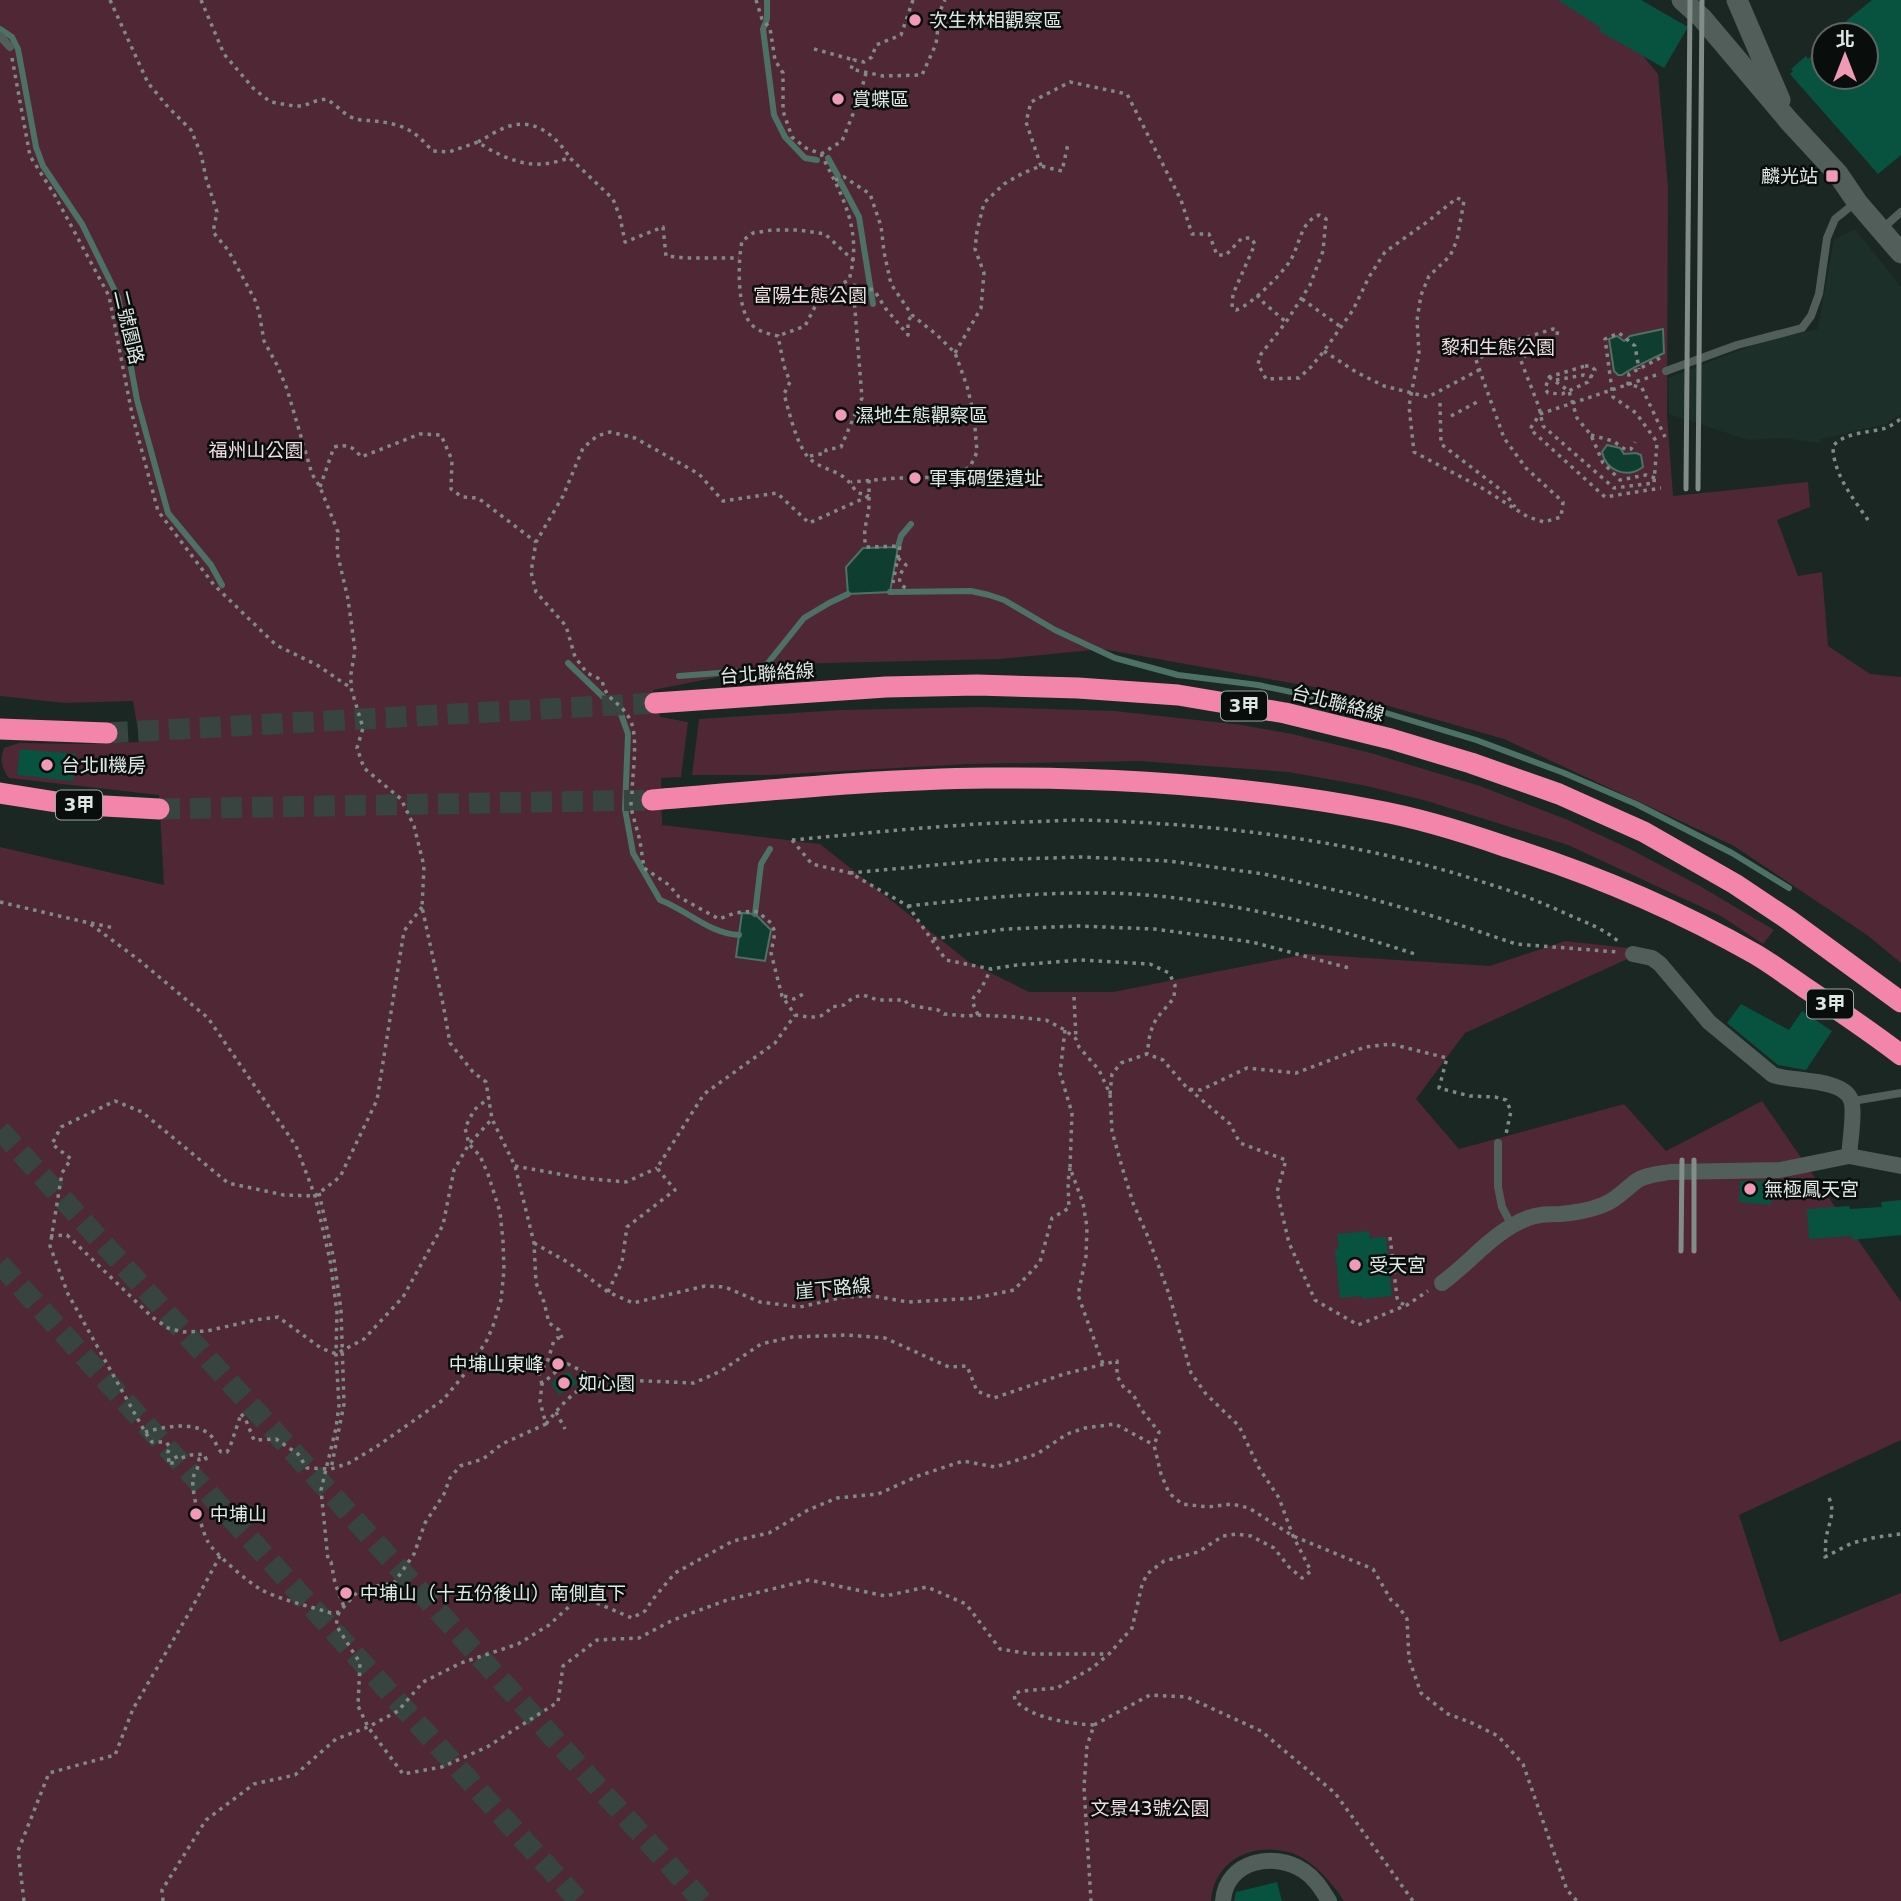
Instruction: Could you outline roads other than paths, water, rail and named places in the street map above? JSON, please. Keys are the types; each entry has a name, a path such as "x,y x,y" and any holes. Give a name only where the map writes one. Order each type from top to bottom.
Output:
{"highway":[{"name":"台北聯絡線","path":"655,703 886,687 977,685 1178,695 1285,713 1471,762 1559,794 1644,832 1735,884 1901,1002"},
{"path":"0,729 107,733"},
{"name":"3甲","path":"652,800 898,782 985,778 1079,779 1272,793 1389,813 1453,829 1540,857 1622,888 1757,955 1866,1028 1901,1055"},
{"name":"3甲","path":"0,793 69,804 159,809"}],"main road":[{"path":"1682,0 1702,18 1789,121 1838,174 1857,202 1901,253"},
{"path":"1702,18 1715,19 1725,16 1738,0"},
{"path":"1738,0 1789,121"}],"street":[{"path":"1633,954 1652,958 1660,964 1709,1021 1773,1075 1782,1079 1827,1083 1848,1093 1853,1101 1849,1156"},
{"path":"1442,1283 1497,1234 1527,1218 1601,1206 1611,1202 1640,1179 1652,1175 1670,1172 1780,1170 1849,1156 1901,1166"},
{"path":"1223,1901 1230,1881 1242,1868 1256,1861 1274,1860 1292,1864 1306,1872 1329,1901"}],"lane":[{"path":"0,36 10,47"},
{"path":"1666,371 1737,345 1802,328 1811,316 1819,294 1827,238 1835,219 1857,202"},
{"path":"1882,229 1901,212"},
{"path":"1853,1101 1901,1093"},
{"path":"1498,1143 1498,1187 1502,1207 1512,1226"}],"waterway":[{"path":"767,0 767,19 763,29 774,115 785,137 805,158 817,160"},
{"path":"0,29 12,37 18,49 36,147 43,166 82,224 118,297 137,400 168,513 211,565 222,585"},
{"path":"828,158 838,176"},
{"path":"840,181 859,217 873,304"},
{"path":"898,547 901,536 911,524"},
{"path":"890,592 971,591 989,595 1004,600 1055,630 1115,658 1178,675 1258,685 1376,710 1476,740 1636,804 1732,853 1789,888"},
{"path":"679,676 764,668 804,618 848,594"},
{"path":"568,663 621,714 628,734 625,809 633,853 660,900 718,931 739,935"},
{"path":"755,914 761,864 770,849"}],"tunnel":[{"path":"107,733 655,703"},
{"path":"159,809 652,800"},
{"path":"0,1130 702,1901"},
{"path":"0,1264 579,1901"}],"railway":[{"path":"1686,489 1690,0"},
{"path":"1698,489 1702,0"},
{"path":"1681,1251 1682,1160"},
{"path":"1694,1160 1694,1251"}],"place":[{"name":"次生林相觀察區","path":"915,20"},
{"name":"賞蝶區","path":"838,99"},
{"name":"麟光站","path":"1832,176"},
{"name":"濕地生態觀察區","path":"841,415"},
{"name":"軍事碉堡遺址","path":"915,478"},
{"name":"台北Ⅱ機房","path":"47,765"},
{"name":"無極鳳天宮","path":"1750,1189"},
{"name":"受天宮","path":"1355,1265"},
{"name":"中埔山東峰","path":"558,1364"},
{"name":"如心園","path":"564,1383"},
{"name":"中埔山","path":"196,1514"},
{"name":"中埔山（十五份後山）南側直下","path":"346,1593"}],"park label":[{"name":"富陽生態公園","path":"810,295"},
{"name":"黎和生態公園","path":"1498,347"},
{"name":"福州山公園","path":"256,450"},
{"name":"文景43號公園","path":"1150,1808"}]}
